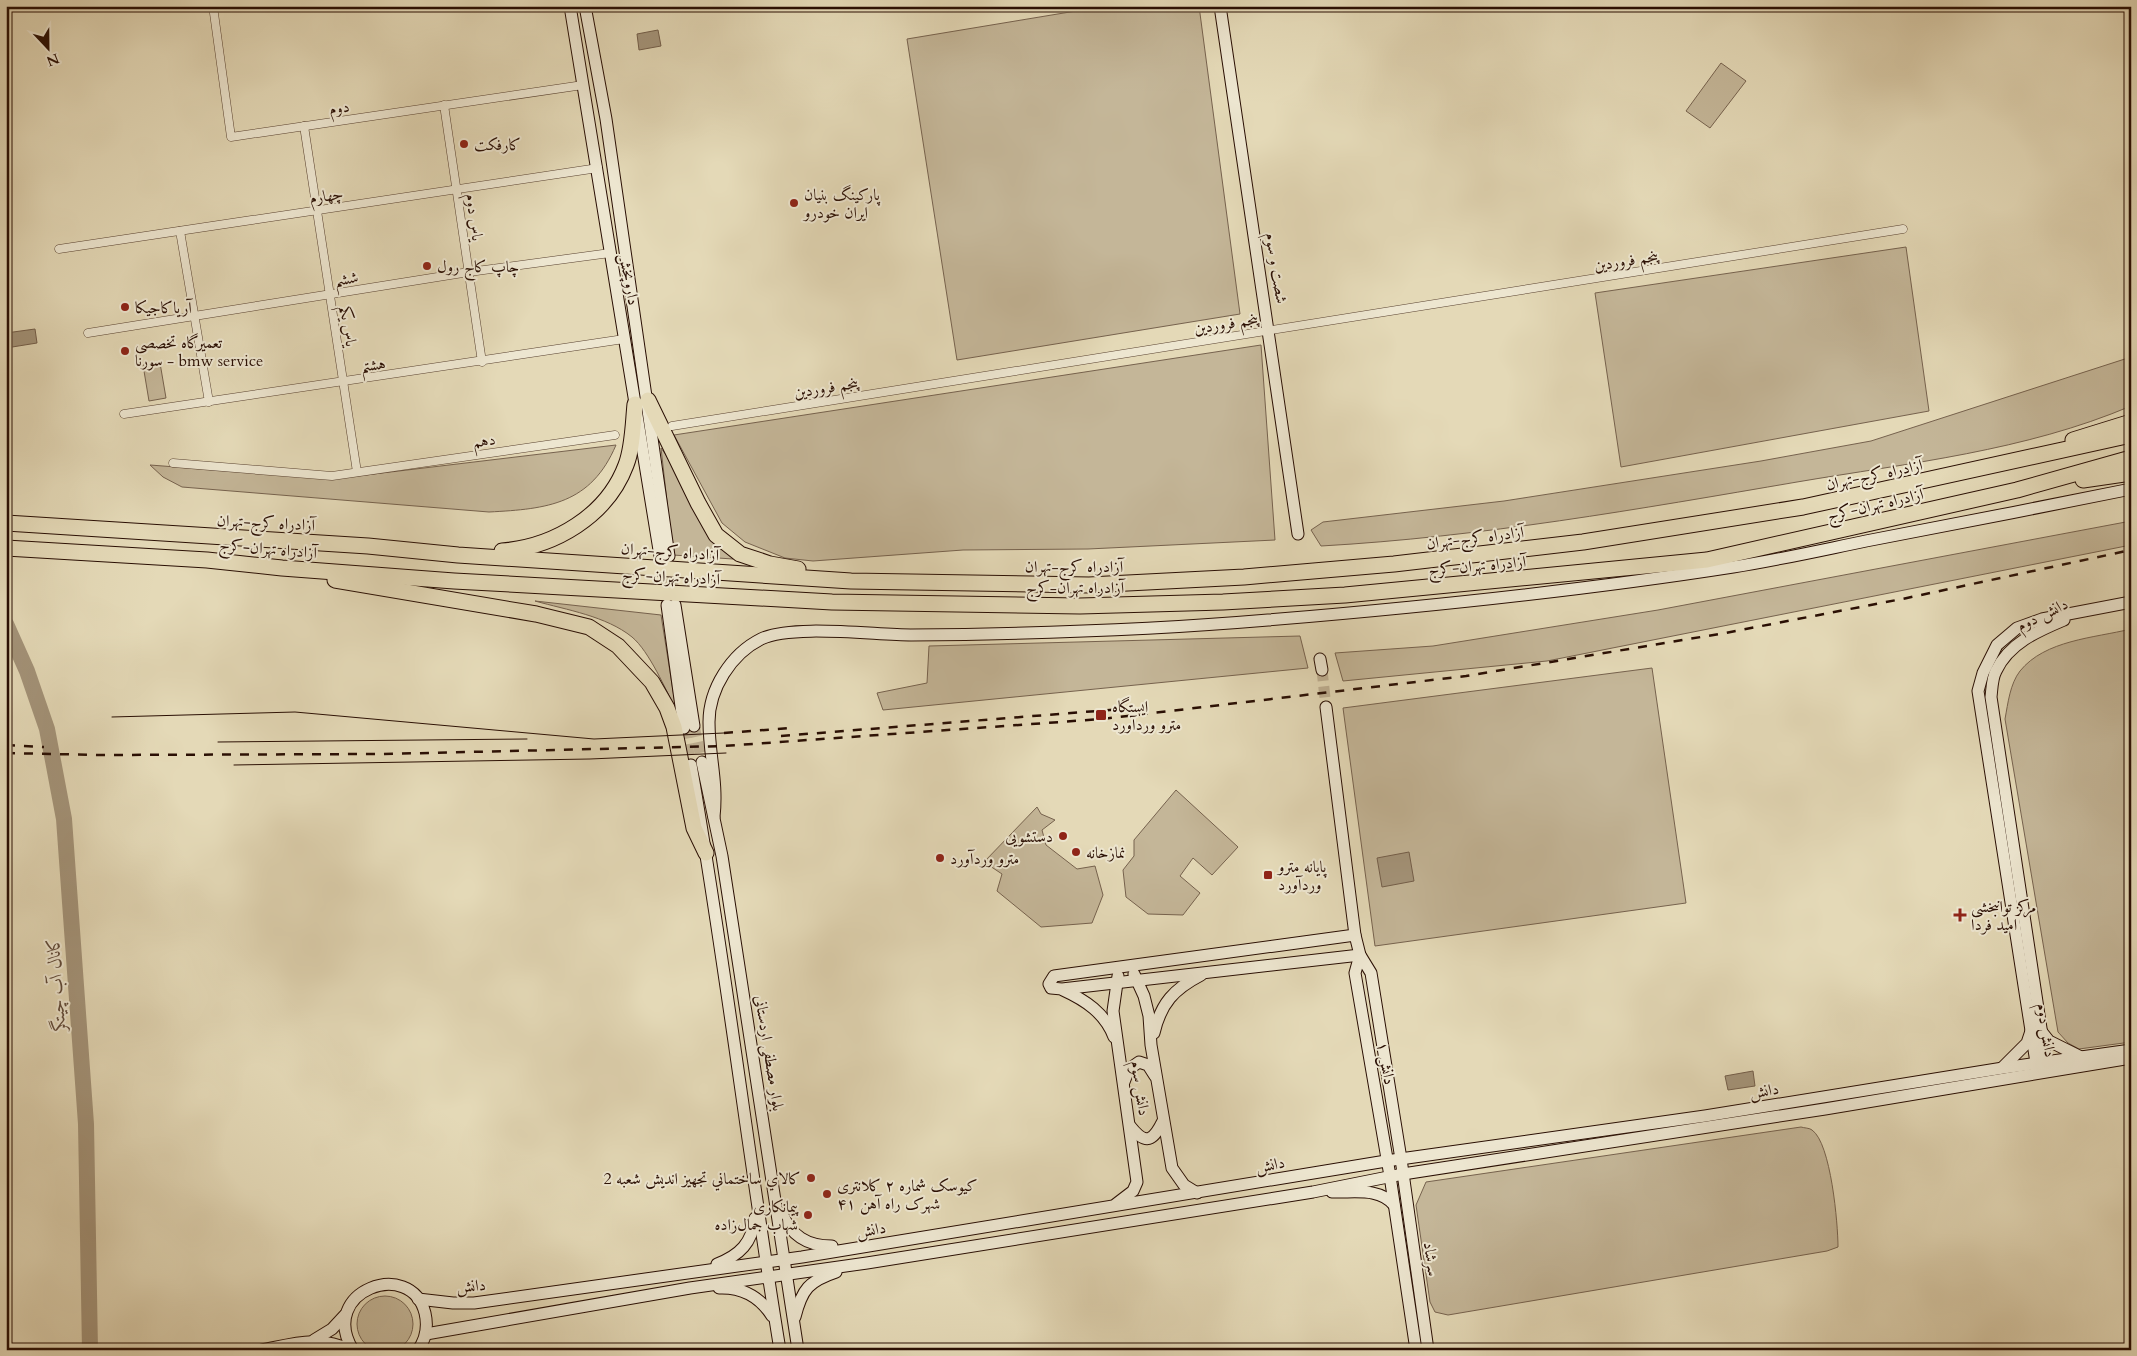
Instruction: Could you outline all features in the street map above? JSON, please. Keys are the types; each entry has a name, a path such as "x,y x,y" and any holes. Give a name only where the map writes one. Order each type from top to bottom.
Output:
{"highway":[{"path":"458,555 510,551 538,545 564,535 588,517 615,485 626,466 641,402"},
{"path":"641,402 707,520 726,544 740,554 770,564 851,581"},
{"path":"2025,460 2078,438 2131,422"},
{"name":"آزادراه کرج-تهران","path":"6,523 368,546 458,555 851,581 1089,585 1244,577 1394,564 1583,542 1803,507 2025,460 2131,435"},
{"name":"آزادراه تهران-کرج","path":"6,548 207,560 282,568 454,581 832,602 1080,606 1223,602 1345,595 1707,560 2017,490 2131,458"},
{"path":"2017,490 2131,473"},
{"path":"282,568 369,586 536,614 589,627 618,646 652,682 667,708 674,727 694,828 706,853"}],"street":[{"name":"دوم","path":"213,6 231,137 583,85"},
{"name":"داروپخش","path":"570,6 598,168 624,339 641,402"},
{"name":"داروپخش","path":"585,6 606,119 641,402 664,556"},
{"name":"شصت و سوم","path":"1220,6 1270,330 1298,534"},
{"name":"یاس دوم","path":"444,105 482,362"},
{"path":"589,117 597,111 606,119"},
{"name":"یاس یکم","path":"304,126 357,472"},
{"name":"چهارم","path":"59,249 598,168"},
{"name":"پنجم فروردین","path":"672,426 1903,229"},
{"path":"180,231 209,402"},
{"name":"ششم","path":"88,333 469,272 610,253"},
{"name":"هشتم","path":"124,414 482,362 624,339"},
{"name":"دهم","path":"173,463 332,476 615,435"},
{"path":"714,817 717,794 709,721 712,701 724,673 739,654 763,638 790,632 909,635 1075,631 1266,620 1473,602 1738,566 2131,489"},
{"name":"دانش دوم","path":"2041,1067 1991,698 1995,671 2013,647 2040,630 2081,613 2131,602"},
{"path":"671,605 689,727"},
{"name":"دانش ۱","path":"1326,707 1356,936 1360,955 1371,973 1403,1174"},
{"name":"بلوار مصطفی اردستانی","path":"781,1350 756,1201 706,853 696,764 714,817 722,856 776,1195 798,1350"},
{"path":"1356,936 1054,976 1050,979 1049,984 1051,988 1062,989 1360,955"},
{"name":"دانش ۱","path":"1360,955 1355,973 1390,1176"},
{"name":"دانش سوم","path":"1115,1205 1133,1191 1137,1182 1113,1011 1118,983 1125,966 1137,980 1146,1002 1151,1045 1172,1168 1184,1184 1197,1193"},
{"path":"1151,1045 1157,1019 1173,992 1206,972"},
{"path":"1062,989 1087,1001 1111,1029 1119,1050"},
{"path":"2003,1068 2027,1043 2035,1028 2049,1041 2081,1057"},
{"name":"دانش","path":"426,1334 690,1288 867,1263 1313,1192 1390,1176 1825,1109 2041,1067 2081,1057 2131,1050"},
{"name":"دانش","path":"418,1299 453,1304 474,1303 765,1262 1386,1161 1706,1116 2003,1068 2041,1067 2131,1058"},
{"path":"1124,1082 1129,1069 1139,1062 1148,1065 1157,1079"},
{"path":"1130,1126 1139,1137 1146,1139 1154,1137 1159,1132 1164,1121"},
{"name":"سرشاد","path":"1403,1174 1428,1350"},
{"name":"سرشاد","path":"1390,1176 1416,1350"},
{"path":"1313,1192 1373,1193 1388,1198 1394,1205"},
{"path":"776,1195 790,1230 805,1242 821,1246 862,1246"},
{"path":"702,1270 733,1258 746,1246 752,1233 756,1201"},
{"path":"794,1322 802,1296 810,1284 819,1278 867,1263"},
{"path":"351,1350 344,1328 345,1315 350,1303 370,1287 383,1284 402,1288 418,1299 424,1310 427,1322 426,1334 418,1350"},
{"path":"690,1288 743,1290 766,1306 775,1321"},
{"path":"314,1340 332,1329 345,1315"},
{"path":"262,1350 314,1340 336,1343 351,1350"},
{"path":"781,1350 787,1344 794,1344 798,1350"}],"shaded area":[{"path":"1106,6 1199,6 1240,314 957,360 907,39"},
{"path":"658,30 661,46 639,50 637,34"},
{"path":"1721,63 1746,81 1710,128 1686,111"},
{"path":"1906,247 1929,411 1621,467 1595,293"},
{"path":"35,329 37,343 6,348 6,333"},
{"path":"1261,345 1275,540 1088,549 963,550 813,561 785,558 745,542 722,523 674,435"},
{"path":"2131,357 2131,406 2050,434 1966,454 1619,512 1441,536 1321,546 1311,530 1323,522 1504,501 1761,461 1871,441"},
{"path":"160,363 166,398 149,401 143,365"},
{"path":"616,445 606,465 594,480 580,491 565,499 530,509 489,512 182,487 163,477 150,465 332,479"},
{"path":"661,448 676,469 713,538 733,559 673,555"},
{"path":"2131,521 2131,545 1547,661 1343,681 1335,653 1433,646 1658,610"},
{"path":"535,601 661,615 676,710 651,661 632,637 622,630 598,619"},
{"path":"2131,629 2131,1042 2079,1049 2068,1043 2058,1032 2005,719 2014,682 2020,671 2030,661 2056,646"},
{"path":"1300,636 1308,668 883,710 877,693 927,683 929,646"},
{"path":"1652,668 1686,903 1375,946 1343,708"},
{"path":"1176,790 1238,847 1212,875 1193,858 1180,876 1200,893 1183,915 1148,914 1126,897 1123,870 1134,856 1134,840"},
{"path":"1037,807 1041,814 1055,820 1042,830 1046,845 1077,869 1095,866 1103,895 1092,923 1041,927 997,891 1002,874 984,862"},
{"path":"1409,852 1414,881 1382,887 1377,858"},
{"path":"1753,1071 1755,1086 1728,1090 1725,1076"},
{"path":"1801,1127 1812,1130 1819,1138 1829,1167 1837,1221 1838,1247 1827,1251 1448,1315 1435,1312 1430,1302 1416,1205 1426,1182"},
{"path":"379,1296 391,1296 401,1300 409,1308 413,1324 409,1340 401,1348 391,1352 379,1352 369,1348 361,1340 357,1330 357,1318 361,1308 369,1300"}],"waterway":[{"name":"کانال آب چیتگر","path":"6,624 27,671 47,729 64,819 86,1124 90,1350"}],"tunnel":[{"path":"670,562 675,600"},
{"path":"661,563 666,599"},
{"path":"1322,670 1326,707"},
{"path":"694,726 702,762"},
{"path":"684,728 691,765"}],"tram line":[{"path":"112,717 295,712 594,739 724,733"},
{"path":"218,742 527,739"},
{"path":"234,765 590,759 726,753"}],"railway":[{"path":"6,753 99,755 383,754 724,746 1102,719 1466,676 1725,633 1907,598 2131,550"},
{"path":"781,736 1122,709"},
{"path":"724,733 791,728"},
{"path":"6,745 44,747"}],"place":[{"name":"کارفکت","path":"464,144"},
{"name":"پارکینگ بنیان ایران خودرو","path":"794,203"},
{"name":"چاپ کاج رول","path":"427,266"},
{"name":"آریاکاجیکا","path":"125,307"},
{"name":"تعمیرگاه تخصصی سورنا - bmw service","path":"125,351"},
{"name":"ایستگاه مترو وردآورد","path":"1101,715"},
{"name":"دستشویی","path":"1063,836"},
{"name":"نمازخانه","path":"1076,852"},
{"name":"مترو وردآورد","path":"940,858"},
{"name":"پایانه مترو وردآورد","path":"1268,875"},
{"name":"مرکز توانبخشی امید فردا","path":"1960,915"},
{"name":"كالاي ساختماني تجهيز انديش شعبه 2","path":"811,1178"},
{"name":"کیوسک شماره ۲ کلانتری ۴۱ شهرک راه آهن","path":"827,1194"},
{"name":"پیمانکاری شهاب جمال‌زاده","path":"808,1215"}]}
